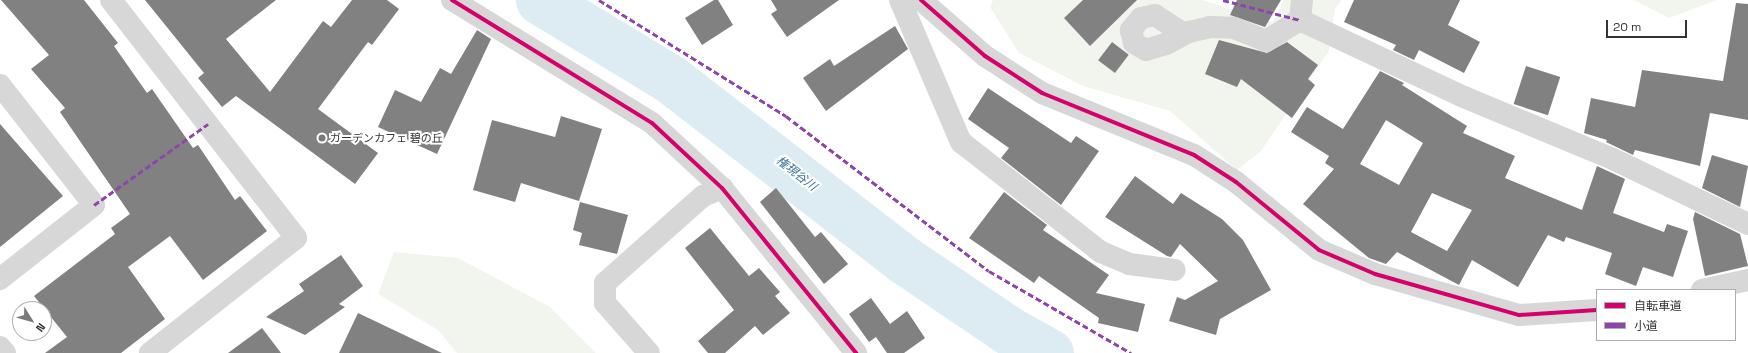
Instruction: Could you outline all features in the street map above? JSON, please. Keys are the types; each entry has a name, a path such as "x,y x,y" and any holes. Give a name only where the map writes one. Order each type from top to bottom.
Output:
{"street":[{"path":"111,0 296,238 150,353"},
{"path":"452,0 652,123 722,188 856,353"},
{"path":"900,0 961,142 1100,252 1129,264 1175,270"},
{"path":"921,0 985,56 1042,93 1194,155 1236,182 1319,250 1375,274 1518,315 1596,310"},
{"path":"1184,34 1210,27 1234,28 1266,40 1301,10 1464,97 1613,159 1748,224"},
{"path":"0,85 94,205 0,279"},
{"path":"649,353 605,303 605,283 703,196 722,188"},
{"path":"1707,289 1748,280"},
{"path":"0,347 5,353"}],"shaded area":[{"path":"993,0 1202,0 1273,22 1284,0 1342,0 1335,9 1329,51 1261,151 1237,170 1170,111 1083,86 1019,53 990,7"},
{"path":"1634,0 1717,0 1669,18"},
{"path":"394,252 458,258 550,307 596,353 457,353 438,330 378,294"}],"building":[{"path":"1,0 84,0 118,43 114,46 147,93 152,89 193,148 198,145 235,200 240,196 267,231 203,280 170,236 128,267 165,319 121,353 45,353 67,337 52,318 52,301 38,301 34,296 115,234 111,228 130,214 60,112 65,108 31,69 49,55"},
{"path":"145,0 276,0 226,39 270,92 323,21 331,27 352,0 387,0 399,9 372,45 368,42 318,109 378,153 355,184 236,96 222,107 198,78 204,73"},
{"path":"714,0 718,0 733,25 702,45 685,18"},
{"path":"771,0 839,0 787,37 771,14 777,10"},
{"path":"1083,0 1137,0 1090,46 1064,18"},
{"path":"1237,0 1281,0 1265,27 1230,15"},
{"path":"1354,0 1460,0 1448,25 1480,42 1464,73 1419,50 1414,60 1393,50 1396,45 1344,22"},
{"path":"1736,3 1748,4 1748,120 1710,113 1700,166 1635,150 1633,155 1606,142 1607,140 1584,133 1591,98 1635,107 1642,70 1723,81"},
{"path":"895,26 908,49 826,111 803,78 830,59 834,66"},
{"path":"477,30 491,39 437,154 378,127 395,90 421,102 440,68 451,74"},
{"path":"1219,40 1267,53 1287,42 1318,65 1308,79 1315,85 1292,118 1241,79 1237,87 1205,74"},
{"path":"1112,42 1129,55 1115,73 1098,60"},
{"path":"1526,66 1560,77 1548,115 1514,104"},
{"path":"1380,71 1404,83 1402,85 1467,126 1463,133 1515,156 1505,178 1582,210 1597,166 1625,179 1613,213 1664,232 1667,224 1688,231 1673,277 1643,267 1636,286 1605,274 1612,253 1566,237 1564,242 1548,235 1518,287 1472,260 1459,285 1397,252 1386,264 1369,258 1303,204 1334,169 1325,163 1329,156 1291,132 1307,107 1343,129","holes":["1386,120 1423,143 1399,185 1360,164","1432,193 1472,210 1447,251 1411,232"]},
{"path":"988,88 1071,143 1076,136 1099,151 1061,205 1001,158 1009,148 968,119"},
{"path":"561,116 602,129 579,201 521,183 515,202 473,190 492,120 555,137"},
{"path":"0,124 63,196 0,247"},
{"path":"1712,155 1748,166 1740,207 1702,188"},
{"path":"1135,176 1173,204 1181,193 1222,219 1243,240 1271,290 1220,319 1216,335 1169,321 1177,297 1185,300 1218,281 1180,244 1171,257 1167,256 1105,217"},
{"path":"776,188 815,237 821,232 848,264 824,284 760,202"},
{"path":"1004,192 1047,225 1043,230 1109,275 1096,293 1145,304 1138,332 1098,323 1099,318 1039,276 1034,283 969,238"},
{"path":"580,202 628,215 617,254 579,245 582,233 573,230"},
{"path":"1695,212 1740,234 1748,266 1705,276 1693,219"},
{"path":"710,228 749,276 759,268 780,292 775,296 790,313 763,335 755,326 725,353 708,353 698,341 734,310 685,248"},
{"path":"341,255 363,286 339,304 345,307 305,335 266,317 304,291 299,284"},
{"path":"871,298 890,324 907,311 925,338 904,353 887,353 876,337 869,342 849,314"},
{"path":"358,313 442,353 339,353"},
{"path":"262,328 281,353 228,353"}],"waterway":[{"name":"権現谷川","path":"540,0 669,78 906,261 1008,330 1049,353"}],"marked path":[{"path":"599,0 786,116 989,271 1131,353"},
{"path":"1223,0 1300,20"},
{"path":"94,205 208,124"}],"cycle path":[{"path":"452,0 652,123 722,188 856,353"},
{"path":"921,0 985,56 1042,93 1194,155 1236,182 1319,250 1375,274 1519,315 1596,310"}],"place":[{"name":"ガーデンカフェ 碧の丘","path":"322,138"}]}
